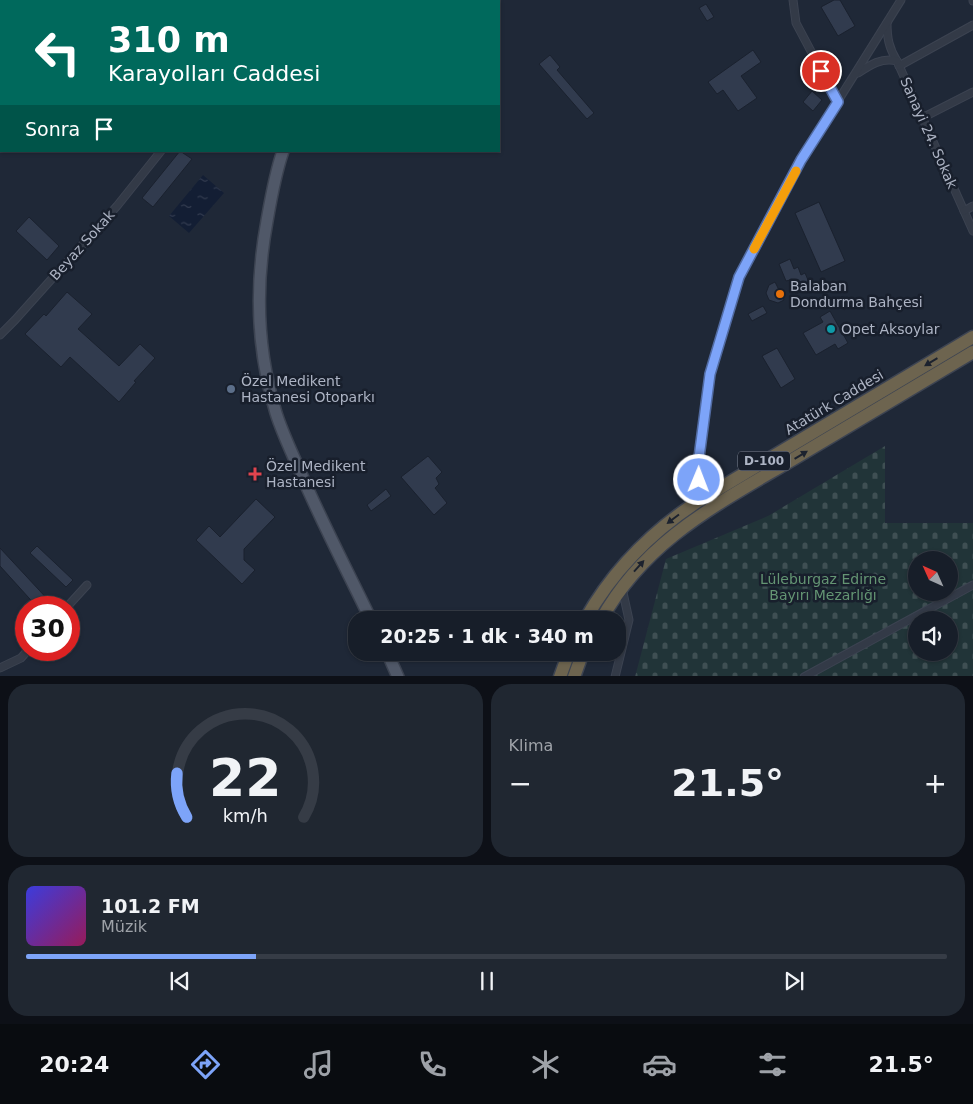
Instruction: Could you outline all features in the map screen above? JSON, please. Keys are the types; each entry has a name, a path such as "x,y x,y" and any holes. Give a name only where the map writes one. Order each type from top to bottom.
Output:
{"highway":[{"name":"Atatürk Caddesi","path":"591,611 606,586 627,560 670,520 700,500 973,337"},
{"name":"Atatürk Caddesi","path":"607,611 622,588 653,552 691,522 973,352"},
{"path":"560,676 566,661"},
{"path":"574,676 580,661"}],"main road":[{"path":"283,152 274,182 264,234 260,279 261,323 267,374 277,415 292,453 310,495 367,611"},
{"path":"391,661 398,676"}],"street":[{"path":"792,0 796,23 838,102"},
{"path":"700,500 698,465 710,374 739,277 801,160 901,0"},
{"name":"Sanayi 24. Sokak","path":"887,21 887,39 890,51 898,64 973,232"},
{"path":"855,74 881,61 890,60 898,64 973,25"},
{"path":"922,118 973,92"},
{"name":"Beyaz Sokak","path":"0,335 116,206 160,152"},
{"path":"964,211 973,206"},
{"path":"77,596 87,585"},
{"path":"804,676 973,585"},
{"path":"615,676 629,620 622,588"},
{"path":"0,668 15,661"}],"green space":[{"name":"Lüleburgaz Edirne Bayırı Mezarlığı","path":"885,446 885,523 973,523 973,676 635,676 666,559 768,516"}],"water":[{"path":"203,175 224,193 189,233 169,216"}],"building":[{"path":"834,0 840,0 855,26 838,36 821,7"},
{"path":"706,4 714,17 707,21 699,8"},
{"path":"753,50 761,62 741,76 757,98 738,111 723,90 717,94 708,82"},
{"path":"550,55 560,67 557,70 594,113 587,119 539,64"},
{"path":"812,91 822,100 813,111 803,102"},
{"path":"179,152 192,159 153,207 142,198"},
{"path":"819,202 845,261 821,272 795,213"},
{"path":"29,217 59,246 47,260 16,231"},
{"path":"790,259 794,269 798,267 801,275 805,273 811,287 796,294 790,280 786,281 779,264"},
{"path":"775,282 784,300 778,303 769,300 766,293 769,285"},
{"path":"67,292 92,314 78,329 119,366 140,344 155,358 134,381 136,382 119,402 70,357 61,367 25,334 44,314 46,316"},
{"path":"848,297 852,305 844,310 839,302"},
{"path":"763,306 767,313 752,321 748,314"},
{"name":"Opet Aksoylar","path":"830,311 848,343 838,349 835,344 816,355 803,333 823,322 820,317"},
{"path":"777,348 795,379 781,388 762,356"},
{"path":"428,456 442,472 436,478 439,484 435,488 447,503 434,515 401,477"},
{"path":"386,489 391,496 371,511 367,505"},
{"name":"Özel Medikent Hastanesi","path":"256,499 275,517 244,549 244,560 255,570 242,584 196,540 209,526 220,537"},
{"path":"37,546 73,580 66,587 30,553"},
{"path":"0,548 45,596 27,596 0,566"}],"slow traffic":[{"path":"754,249 796,171"}],"place":[{"name":"Balaban Dondurma Bahçesi","path":"780,294"},
{"name":"Opet Aksoylar","path":"831,329"},
{"name":"Özel Medikent Hastanesi Otoparkı","path":"231,389"},
{"name":"Özel Medikent Hastanesi","path":"255,474"}],"route":[{"path":"699,480 698,465 710,374 739,277 801,160 838,102 821,71"}]}
